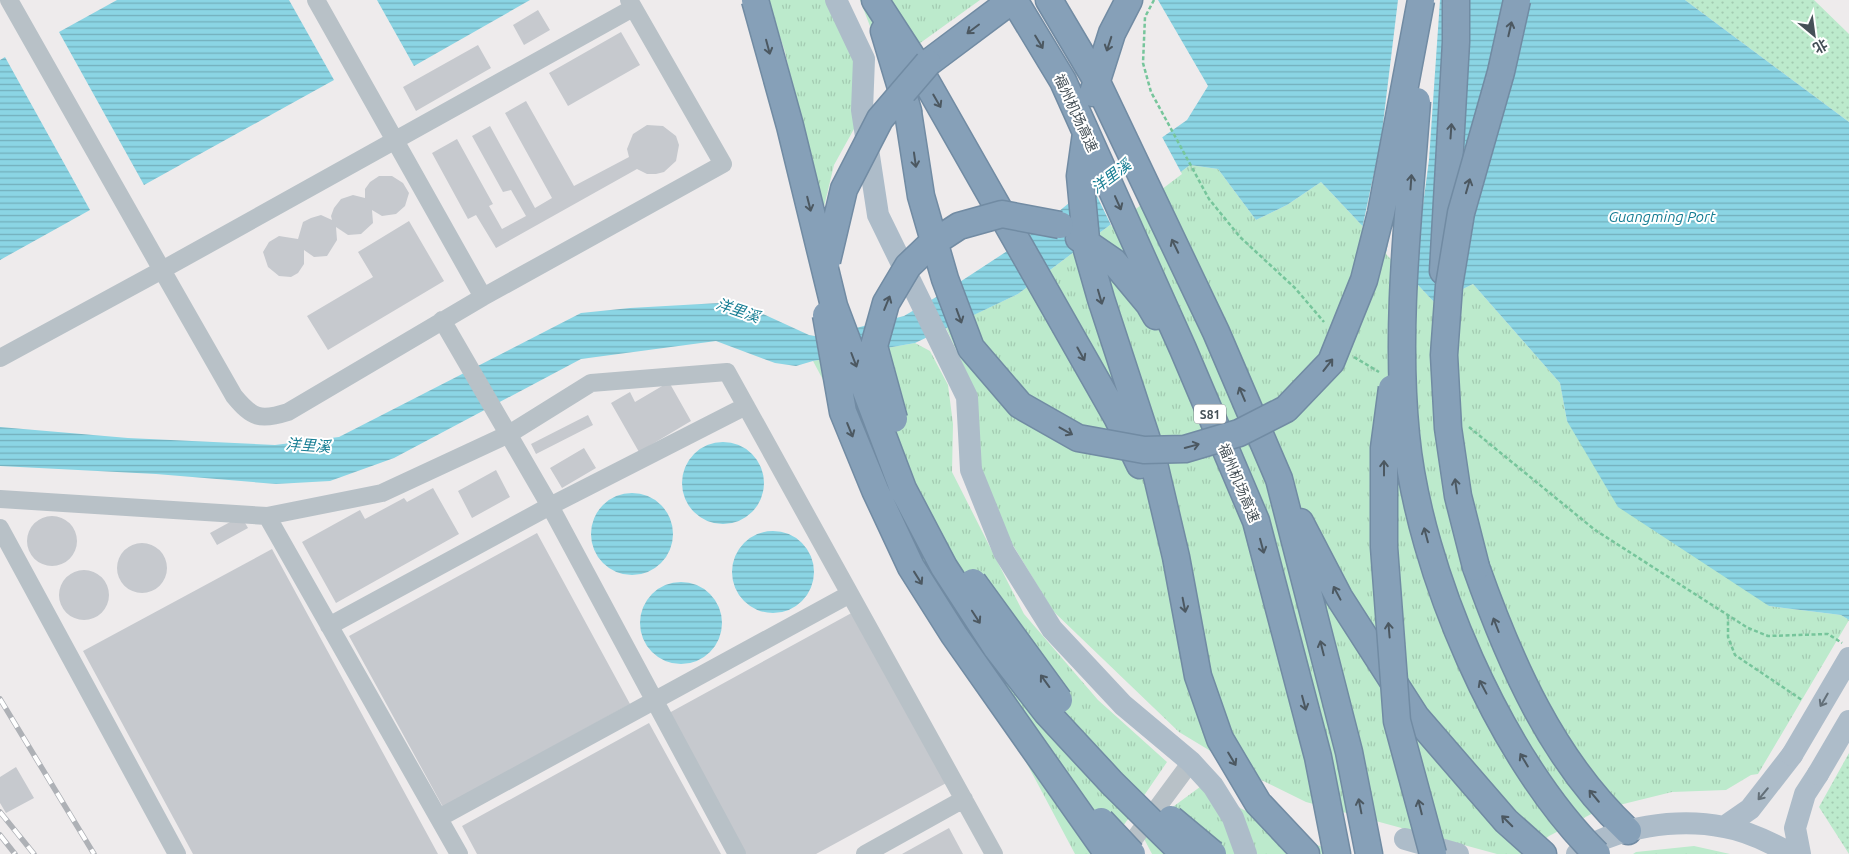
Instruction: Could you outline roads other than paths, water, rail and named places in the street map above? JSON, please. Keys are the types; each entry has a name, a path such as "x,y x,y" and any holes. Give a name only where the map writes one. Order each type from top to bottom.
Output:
{"highway":[{"path":"755,0 790,126 834,306 903,489 944,568 996,647 1054,720 1112,783 1184,854"},
{"path":"871,0 890,45 908,112 921,196 945,279 971,348 1020,405 1078,438 1144,450 1185,448 1239,433 1286,409 1331,362 1364,280 1381,214 1422,0"},
{"path":"875,0 914,60 1121,426 1150,485 1176,557"},
{"path":"1013,0 928,63 880,119 844,189 829,245 827,254 826,324 843,412 874,490 911,567 954,636 1108,854"},
{"name":"福州机场高速","path":"1013,0 1063,81 1183,349 1256,521 1318,757 1337,854"},
{"name":"S81","path":"1049,0 1102,93 1216,332 1278,479 1349,752 1369,854"},
{"path":"1129,0 1112,33 1090,103 1080,176 1087,250 1152,455 1176,557 1198,676 1220,739 1258,803 1306,854"},
{"path":"1422,0 1408,223 1403,348 1406,436 1418,504 1436,573 1479,680 1541,788 1597,854"},
{"path":"1456,0 1456,42 1442,260 1448,428 1456,486 1476,567 1498,628 1523,685 1550,733 1586,787 1628,831"},
{"path":"1444,355 1449,286 1461,213 1501,72 1516,0"},
{"path":"1203,398 1149,304 1114,262 1060,225 1002,214 959,226 930,245 908,266 886,303 874,346 886,395 913,473 959,562 1077,726 1162,811 1213,854"},
{"path":"1408,223 1384,448 1384,547 1397,720 1433,854"},
{"path":"1278,479 1339,597 1416,717 1506,821 1543,854"},
{"path":"1018,729 1132,854"}],"main road":[{"path":"836,0 864,59 862,110 878,214 967,397 971,470 1004,552 1052,628 1123,705 1191,762 1213,786 1233,818 1246,854"},
{"path":"1724,827 1750,809 1792,755 1849,658"},
{"path":"1800,854 1795,828 1805,794 1849,721"},
{"path":"1577,854 1628,831 1675,823 1724,827 1764,839 1791,854"},
{"path":"1405,839 1458,854"}],"lane":[{"path":"0,358 162,270 395,140 631,4 723,164 442,320 288,412 269,418 248,413 234,396 162,270 10,0"},
{"path":"316,0 483,297"},
{"path":"442,320 550,506 738,854"},
{"path":"0,499 267,516 382,493 509,434 591,383 727,372 994,854"},
{"path":"329,626 550,506 746,406"},
{"path":"267,516 459,854"},
{"path":"0,528 177,854"},
{"path":"439,818 654,698 850,594"},
{"path":"1123,854 1191,762"},
{"path":"865,854 964,800"}],"water":[{"path":"117,0 289,0 334,80 144,185 59,32"},
{"path":"377,0 530,0 414,66"},
{"name":"Guangming Port","path":"1158,0 1685,0 1849,122 1849,620 1841,615 1769,606 1618,507 1567,421 1560,383 1473,284 1435,303 1321,182 1287,205 1256,220 1218,169 1190,165 1018,294 915,343 813,361 796,366 775,363 716,341 581,359 394,458 330,481 276,484 156,474 0,466 0,427 128,438 275,445 339,437 581,313 630,308 737,302 809,335 820,337 904,316 1021,242 1074,199 1187,120 1208,86"},
{"path":"5,57 90,210 0,260 0,60"},
{"path":"723,442 739,445 752,454 761,467 764,483 761,499 752,512 739,521 723,524 707,521 694,512 685,499 682,483 685,467 694,454 707,445"},
{"path":"632,493 648,496 661,505 670,518 673,534 670,550 661,563 648,572 632,575 616,572 603,563 594,550 591,534 594,518 603,505 616,496"},
{"path":"773,531 789,534 802,543 811,556 814,572 811,588 802,601 789,610 773,613 757,610 744,601 735,588 732,572 735,556 744,543 757,534"},
{"path":"681,582 697,585 710,594 719,607 722,623 719,639 710,652 697,661 681,664 665,661 652,652 643,639 640,623 643,607 652,594 665,585"}],"railway":[{"path":"0,699 94,854"},
{"path":"0,812 34,854"},
{"path":"0,835 15,854"}],"water label":[{"name":"洋里溪","path":"1111,176"},
{"name":"洋里溪","path":"738,310"},
{"name":"洋里溪","path":"308,445"}]}
